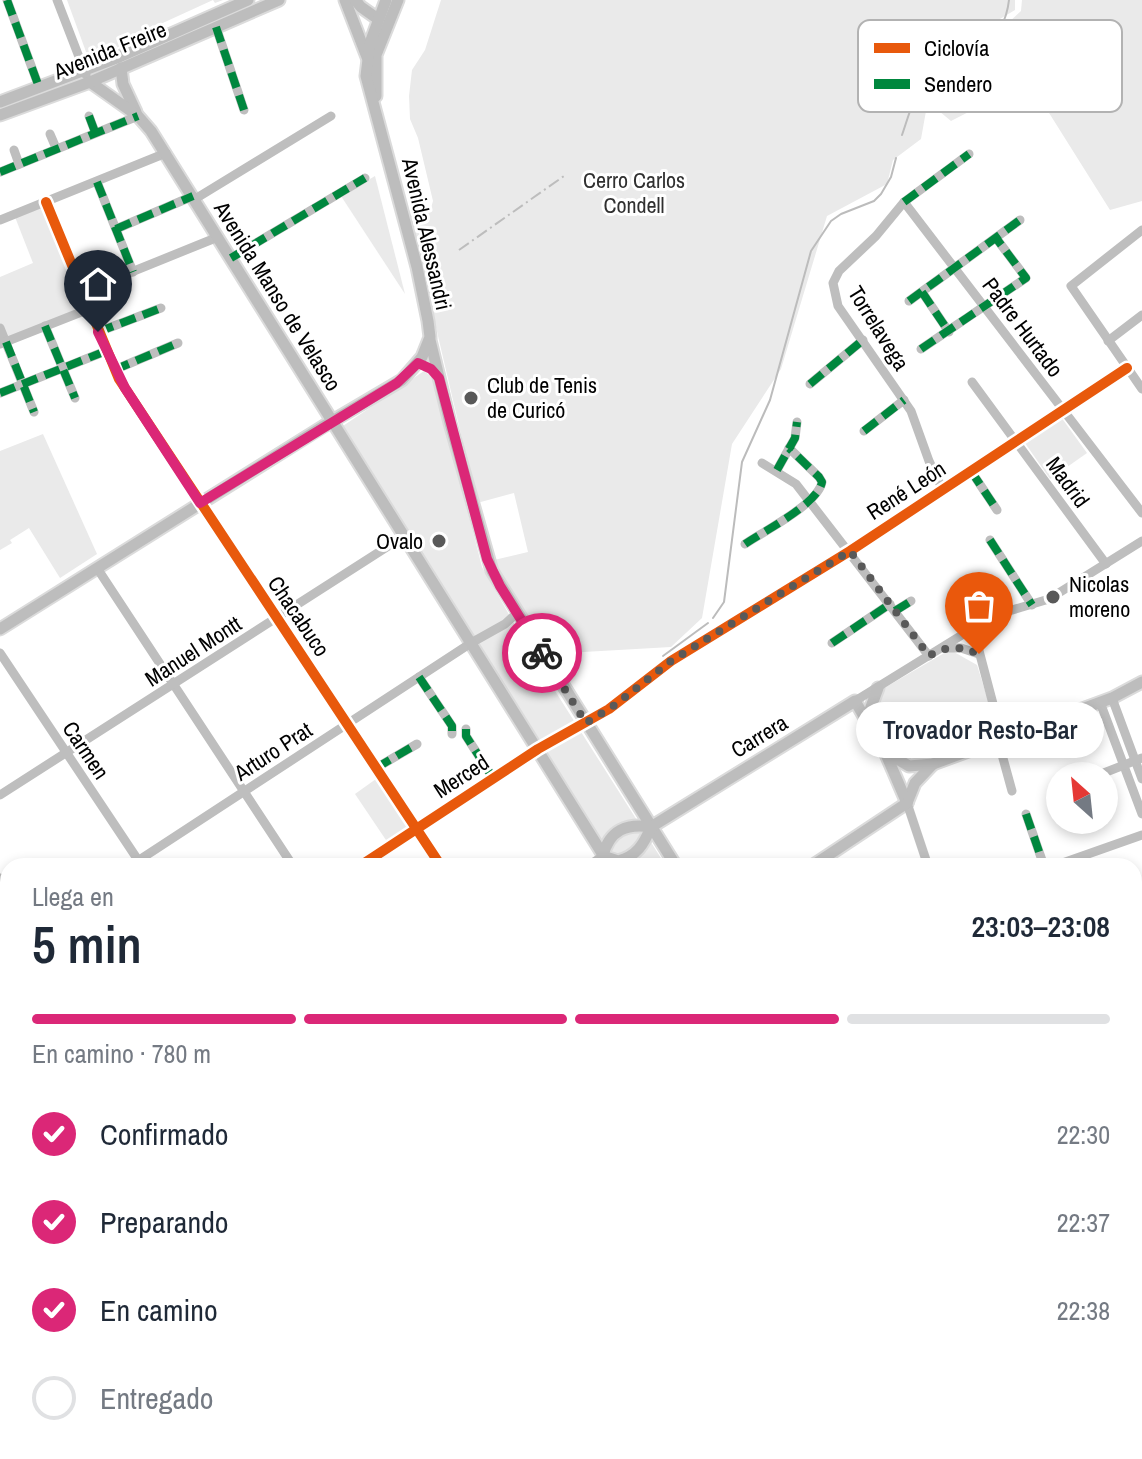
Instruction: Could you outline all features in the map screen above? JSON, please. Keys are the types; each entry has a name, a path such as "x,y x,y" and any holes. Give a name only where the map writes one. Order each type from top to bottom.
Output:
{"main road":[{"name":"Avenida Freire","path":"0,115 248,0"},
{"name":"Avenida Freire","path":"0,102 39,87 121,68 279,0"},
{"path":"345,0 367,57"},
{"path":"355,0 378,19 383,36"},
{"path":"376,105 367,81 367,57 386,0"},
{"path":"376,105 374,67 398,0"},
{"name":"Avenida Manso de Velasco","path":"121,68 124,87 138,116 166,153 605,858"},
{"name":"Avenida Manso de Velasco","path":"87,77 138,116"},
{"name":"Avenida Alessandri","path":"0,629 402,380 418,363 430,337 417,267 376,105"},
{"path":"430,337 487,559 517,613 671,858"},
{"path":"418,363 431,369 439,378"},
{"path":"885,752 909,766 933,764 1106,700 1142,682"},
{"path":"867,718 878,688"},
{"path":"855,701 885,752 907,803"},
{"name":"Carrera","path":"607,858 609,840 621,829 634,825 651,827 855,701"},
{"path":"979,746 998,720"},
{"path":"824,858 907,803 915,783 933,764"},
{"path":"625,858 642,847 651,827"}],"street":[{"path":"7,0 39,87"},
{"path":"57,0 87,77"},
{"path":"216,27 244,110"},
{"path":"89,116 95,132"},
{"path":"0,172 138,116"},
{"path":"116,229 194,198 331,116"},
{"path":"50,134 56,148"},
{"path":"14,150 19,164"},
{"path":"0,220 166,153"},
{"name":"Torrelavega","path":"943,490 932,469 916,421 836,301 834,280 904,202 969,154"},
{"path":"231,258 365,178"},
{"path":"97,182 133,272"},
{"name":"Chacabuco","path":"46,202 114,370 436,858"},
{"name":"Padre Hurtado","path":"904,202 1142,513"},
{"path":"909,301 1020,220"},
{"path":"1142,230 1071,286 1142,389"},
{"path":"82,292 218,237"},
{"path":"921,349 1026,278 996,238"},
{"path":"922,292 949,332"},
{"path":"98,332 161,308"},
{"path":"3,343 89,309"},
{"path":"1108,341 1142,315"},
{"path":"45,326 75,398"},
{"path":"0,328 3,343 34,412"},
{"path":"810,384 863,340"},
{"path":"114,370 178,343"},
{"path":"0,393 106,351"},
{"name":"René León","path":"586,723 615,705 671,661 850,551 1127,368"},
{"name":"Madrid","path":"972,382 1106,564"},
{"path":"864,431 904,400"},
{"path":"777,470 795,438 797,422"},
{"path":"745,544 810,501 821,488 822,482 789,448"},
{"path":"762,463 796,484 929,656"},
{"path":"971,471 997,510"},
{"name":"Manuel Montt","path":"0,795 404,536"},
{"path":"990,540 1032,605"},
{"name":"Carrera","path":"855,701 973,628 999,614 1053,597 1142,541"},
{"path":"97,568 288,858"},
{"path":"832,643 892,608 911,601"},
{"name":"Arturo Prat","path":"146,858 471,643 505,624 517,613"},
{"path":"973,628 998,720 1012,791"},
{"path":"942,648 961,648 979,654"},
{"name":"Carmen","path":"0,653 133,858"},
{"path":"419,677 452,726 452,734"},
{"path":"1106,700 1138,760 1142,779"},
{"path":"1106,700 1123,765 1142,814"},
{"name":"Merced","path":"372,858 538,749 586,723"},
{"path":"466,729 467,738 493,778"},
{"path":"376,768 417,744"},
{"path":"1118,767 1138,760"},
{"path":"907,803 925,858"},
{"path":"1026,814 1041,858"},
{"path":"1077,858 1142,835"}],"green space":[{"path":"67,0 213,0 89,60"},
{"name":"Cerro Carlos Condell","path":"441,0 1015,0 1015,10 998,20 858,20 858,112 926,112 921,139 893,160 887,184 827,216 781,369 732,444 702,618 671,647 566,653 549,661 498,576 494,560 528,552 514,493 477,503 410,216 430,212 433,201 418,138 410,119 412,70 425,50"},
{"path":"1022,0 1142,0 1142,201 1110,210 1048,112 1122,112 1122,20 1011,20 1021,11"},
{"path":"940,112 969,112 951,121"},
{"path":"375,176 405,294 341,196"},
{"path":"42,207 83,308 6,339 0,323 0,277 33,263 15,217"},
{"path":"424,371 434,378 482,567 531,653 661,858 612,858 340,428"},
{"path":"1061,417 1087,453 1050,479 1025,443"},
{"path":"43,434 97,554 60,578 29,528 0,550 0,451"},
{"path":"946,652 954,652 977,665 993,716 977,737 963,746 930,757 900,756 887,746 872,715 881,692"},
{"path":"376,779 409,829 388,843 355,794"}],"waterway":[{"path":"1003,20 1009,0"},
{"path":"902,135 910,112"},
{"path":"713,618 724,602 742,462 770,400 811,251 831,221 874,201 881,194 891,177 896,158"},
{"path":"663,656 708,623"}],"railway":[{"path":"459,250 564,176"}],"marked path":[{"path":"7,0 39,87"},
{"path":"216,27 244,110"},
{"path":"89,116 95,132"},
{"path":"0,172 138,116"},
{"path":"904,202 969,154"},
{"path":"231,258 365,178"},
{"path":"97,182 133,272"},
{"path":"116,229 193,196"},
{"path":"909,301 1020,220"},
{"path":"921,349 1026,278 996,238"},
{"path":"922,292 949,332"},
{"path":"98,332 161,308"},
{"path":"45,326 75,398"},
{"path":"810,384 863,340"},
{"path":"6,342 34,412"},
{"path":"114,370 178,343"},
{"path":"0,393 106,351"},
{"path":"864,431 904,400"},
{"path":"777,470 795,438 797,422"},
{"path":"745,544 801,508 822,482 789,448"},
{"path":"971,471 997,510"},
{"path":"990,540 1032,605"},
{"path":"895,611 911,601"},
{"path":"832,643 890,604"},
{"path":"419,677 452,726 452,734"},
{"path":"466,729 466,736 493,778"},
{"path":"376,768 417,744"},
{"path":"1026,814 1041,858"}],"cycle path":[{"path":"46,202 119,379 436,858"},
{"path":"372,858 538,749 609,709 671,661 850,551 1127,368"}],"way so far":[{"path":"542,653 586,723 615,705 671,661 850,551 929,656 942,648 953,647 979,654"}],"place":[{"name":"Club de Tenis de Curicó","path":"471,398"},
{"name":"Ovalo","path":"439,541"},
{"name":"Nicolas moreno","path":"1053,597"},
{"name":"Trovador Resto-Bar","path":"979,654"}],"route":[{"path":"98,332 114,370 200,503 397,383 418,363 431,369 439,378 487,559 500,586 542,653"}]}
